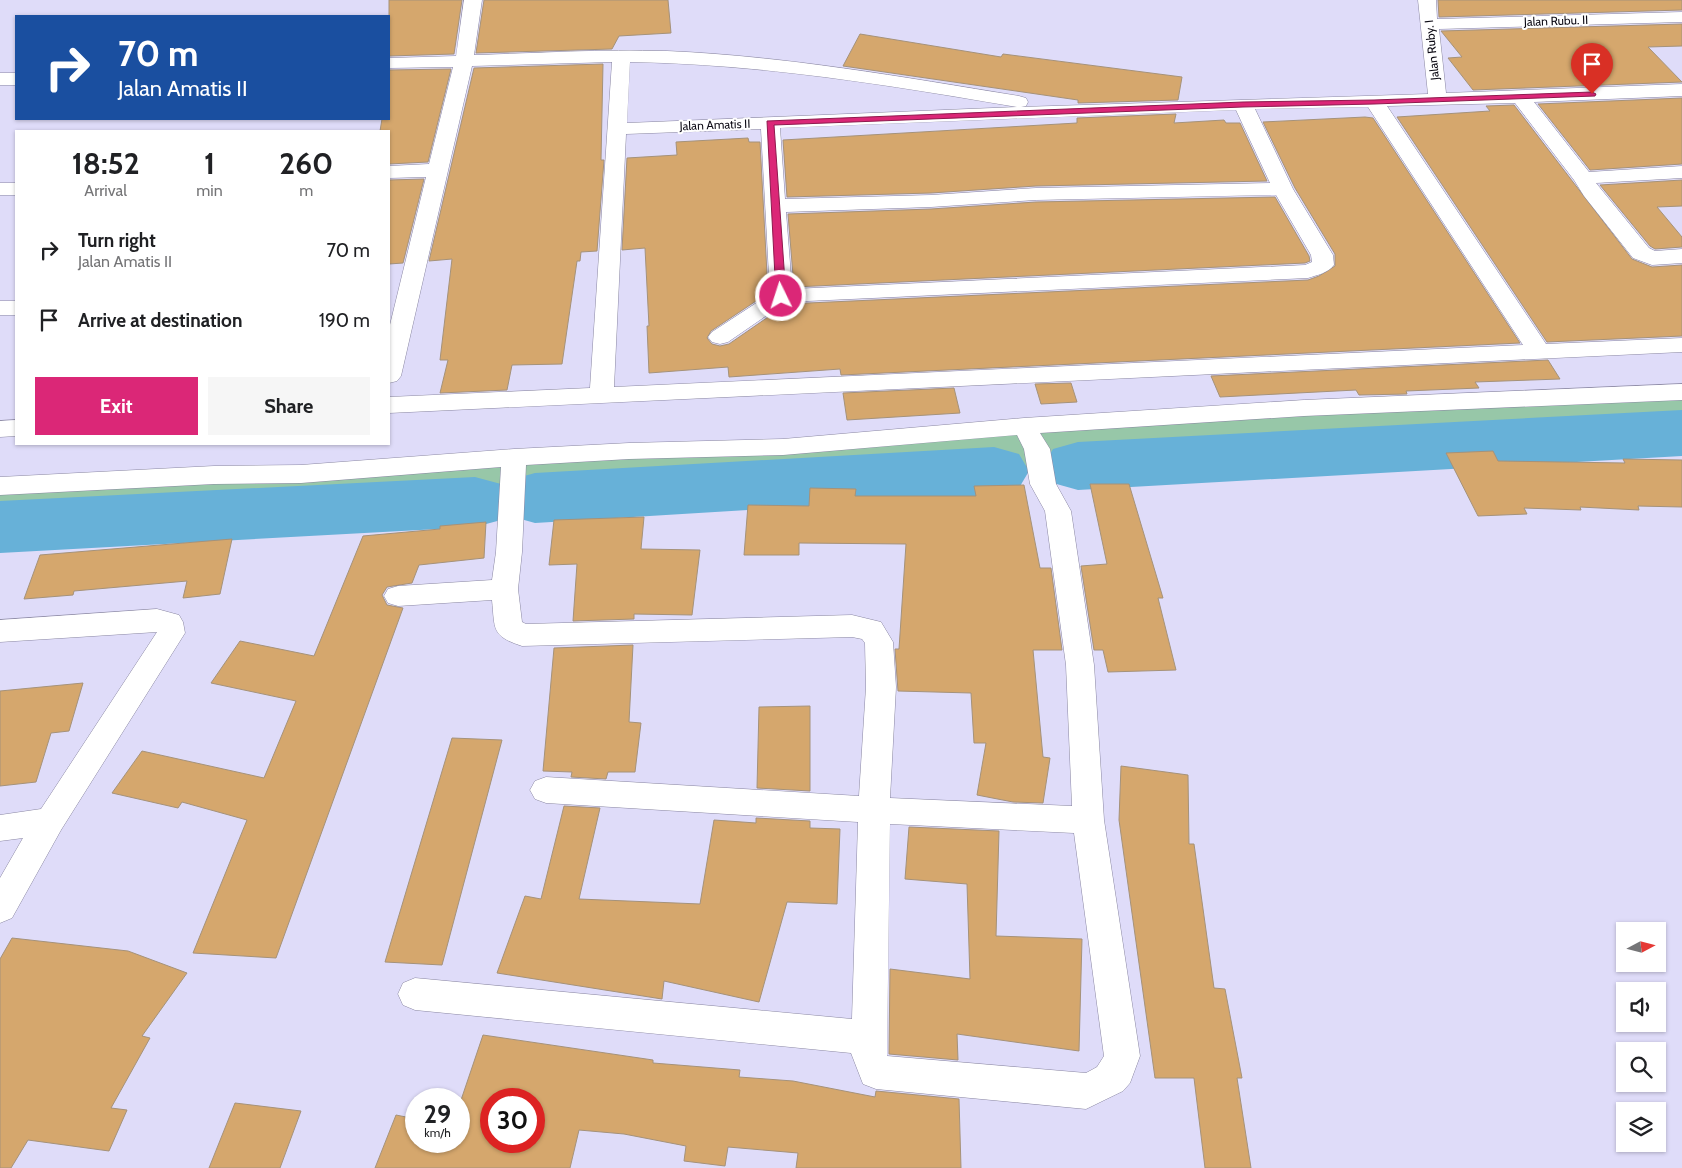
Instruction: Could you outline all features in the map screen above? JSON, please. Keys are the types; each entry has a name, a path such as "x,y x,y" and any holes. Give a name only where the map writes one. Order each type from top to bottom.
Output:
{"street":[{"path":"390,368 399,291 438,170 464,60 473,0"},
{"name":"Jalan Ruby. I","path":"1427,0 1438,99"},
{"name":"Jalan Rubu. II","path":"1430,24 1552,14 1682,16"},
{"path":"602,394 621,56"},
{"path":"390,63 621,56 685,56 765,65 984,96 1065,111"},
{"path":"0,79 15,79"},
{"name":"Jalan Amatis II","path":"617,129 1243,104 1520,98 1682,90"},
{"path":"1520,98 1583,178 1591,192 1641,253 1652,258 1682,256"},
{"path":"1374,102 1539,351"},
{"path":"720,337 781,296 1308,270 1323,265 1322,255 1283,188 1243,104"},
{"path":"770,123 781,296"},
{"path":"390,172 438,170"},
{"path":"1583,178 1682,172"},
{"path":"774,206 931,201 1036,194 1283,188"},
{"path":"0,189 15,189"},
{"path":"0,308 15,308"},
{"path":"390,405 1682,345"},
{"path":"0,486 214,475 301,474 515,465 629,450 782,447 1024,426 1304,408 1682,392"},
{"path":"515,465 513,509 504,589 510,628 522,635 852,626 870,630 879,642 881,687 874,810 869,1054 872,1064 876,1072 1086,1091 1107,1082 1119,1071 1122,1056 1088,820 1080,665 1058,511 1043,484 1037,449 1024,426"},
{"path":"0,429 15,428"},
{"path":"398,596 504,589"},
{"path":"0,631 156,620 169,622 171,633 50,821 0,908"},
{"path":"546,790 874,810 1088,820"},
{"path":"0,828 50,821"},
{"path":"414,994 870,1038"}],"green space":[{"path":"1682,392 1682,433 513,500 0,527 0,486"}],"building":[{"path":"389,0 462,0 454,54 390,56"},
{"path":"484,0 668,0 671,33 619,36 612,49 476,53"},
{"path":"1438,0 1682,0 1682,10 1439,17"},
{"path":"1682,24 1682,46 1648,47 1682,82 1473,90 1448,58 1462,57 1441,31"},
{"path":"860,34 1001,57 1003,54 1182,77 1178,100 1078,103 1078,100 843,66"},
{"path":"603,64 601,160 604,160 597,251 581,252 580,261 577,261 562,364 512,365 507,390 440,393 448,360 440,360 452,259 429,261 474,68"},
{"path":"451,69 428,162 390,164 390,130 380,130 382,120 390,120 390,70"},
{"path":"1682,98 1682,164 1590,170 1538,104"},
{"path":"1514,105 1632,259 1652,267 1682,265 1682,336 1547,342 1397,117 1490,111 1486,106"},
{"path":"1176,114 1174,123 1224,120 1226,123 1240,123 1267,181 1036,186 931,193 787,197 783,140 1077,123 1077,118"},
{"path":"1373,118 1520,343 841,375 840,369 729,377 728,367 649,373 647,326 649,326 645,248 622,250 627,158 677,155 676,142 748,138 749,142 760,142 768,293 711,331 707,338 712,344 720,346 729,344 787,304 1308,280 1319,276 1335,266 1335,254 1295,188 1263,122"},
{"path":"424,179 403,263 390,264 390,180"},
{"path":"1682,180 1682,206 1657,207 1682,237 1682,247 1655,249 1650,246 1600,185"},
{"path":"1275,197 1309,256 1310,261 1305,263 794,287 788,214 931,209 1036,202"},
{"path":"1548,360 1560,379 1475,382 1479,388 1406,391 1407,394 1359,395 1356,390 1220,397 1211,376"},
{"path":"1071,383 1077,402 1041,404 1035,384"},
{"path":"954,388 960,413 847,420 843,393"},
{"path":"1493,451 1498,461 1625,463 1623,459 1682,460 1682,507 1638,506 1639,510 1580,507 1581,510 1524,508 1527,514 1478,516 1446,453"},
{"path":"1090,484 1129,484 1163,598 1158,598 1176,670 1108,672 1103,650 1094,650 1081,566 1107,564"},
{"path":"1024,485 1040,568 1051,568 1062,650 1033,650 1043,757 1050,758 1043,803 1013,802 977,795 986,743 974,743 971,693 898,691 895,649 899,649 906,544 799,543 799,555 744,555 748,505 809,506 810,488 856,489 855,496 976,496 974,486"},
{"path":"644,517 641,549 700,550 692,615 634,614 634,619 573,621 577,564 549,565 554,520"},
{"path":"486,522 484,558 419,565 412,583 387,587 382,595 387,605 403,608 276,958 193,953 247,820 182,802 178,808 112,793 142,751 264,778 296,701 211,683 240,641 314,656 363,536 440,529 440,526"},
{"path":"232,539 220,594 183,598 187,581 74,591 73,595 24,599 40,555"},
{"path":"633,645 629,722 641,723 635,772 608,772 606,779 571,777 572,772 543,771 554,648"},
{"path":"83,683 69,731 51,733 36,782 0,786 0,691"},
{"path":"810,706 810,791 757,788 759,707"},
{"path":"452,738 502,740 442,965 385,962"},
{"path":"1121,766 1188,775 1189,844 1194,844 1214,988 1225,989 1242,1078 1237,1078 1251,1168 1205,1168 1194,1078 1155,1078 1119,820"},
{"path":"564,806 600,808 579,899 700,904 714,820 756,823 756,818 810,821 810,828 840,829 837,904 787,902 759,1002 664,981 662,999 497,973 525,896 541,899"},
{"path":"909,827 999,831 996,936 1082,939 1079,1051 957,1034 958,1060 889,1054 890,969 970,979 967,884 905,879"},
{"path":"12,938 128,951 187,973 142,1036 150,1038 111,1108 127,1110 109,1151 28,1140 11,1168 0,1168 0,959"},
{"path":"483,1035 653,1060 653,1063 740,1070 739,1077 793,1081 875,1097 876,1091 959,1099 961,1168 796,1168 798,1153 728,1147 725,1166 684,1161 686,1146 624,1134 579,1130 570,1168 375,1168 396,1115 405,1117 405,1153 470,1153 470,1088 465,1088"},
{"path":"235,1103 301,1111 280,1168 209,1168"}],"waterway":[{"path":"1078,466 1682,433"},
{"path":"535,498 994,471"},
{"path":"0,527 475,502"}],"route":[{"path":"781,296 770,123 1243,104 1520,98 1592,94"}]}
